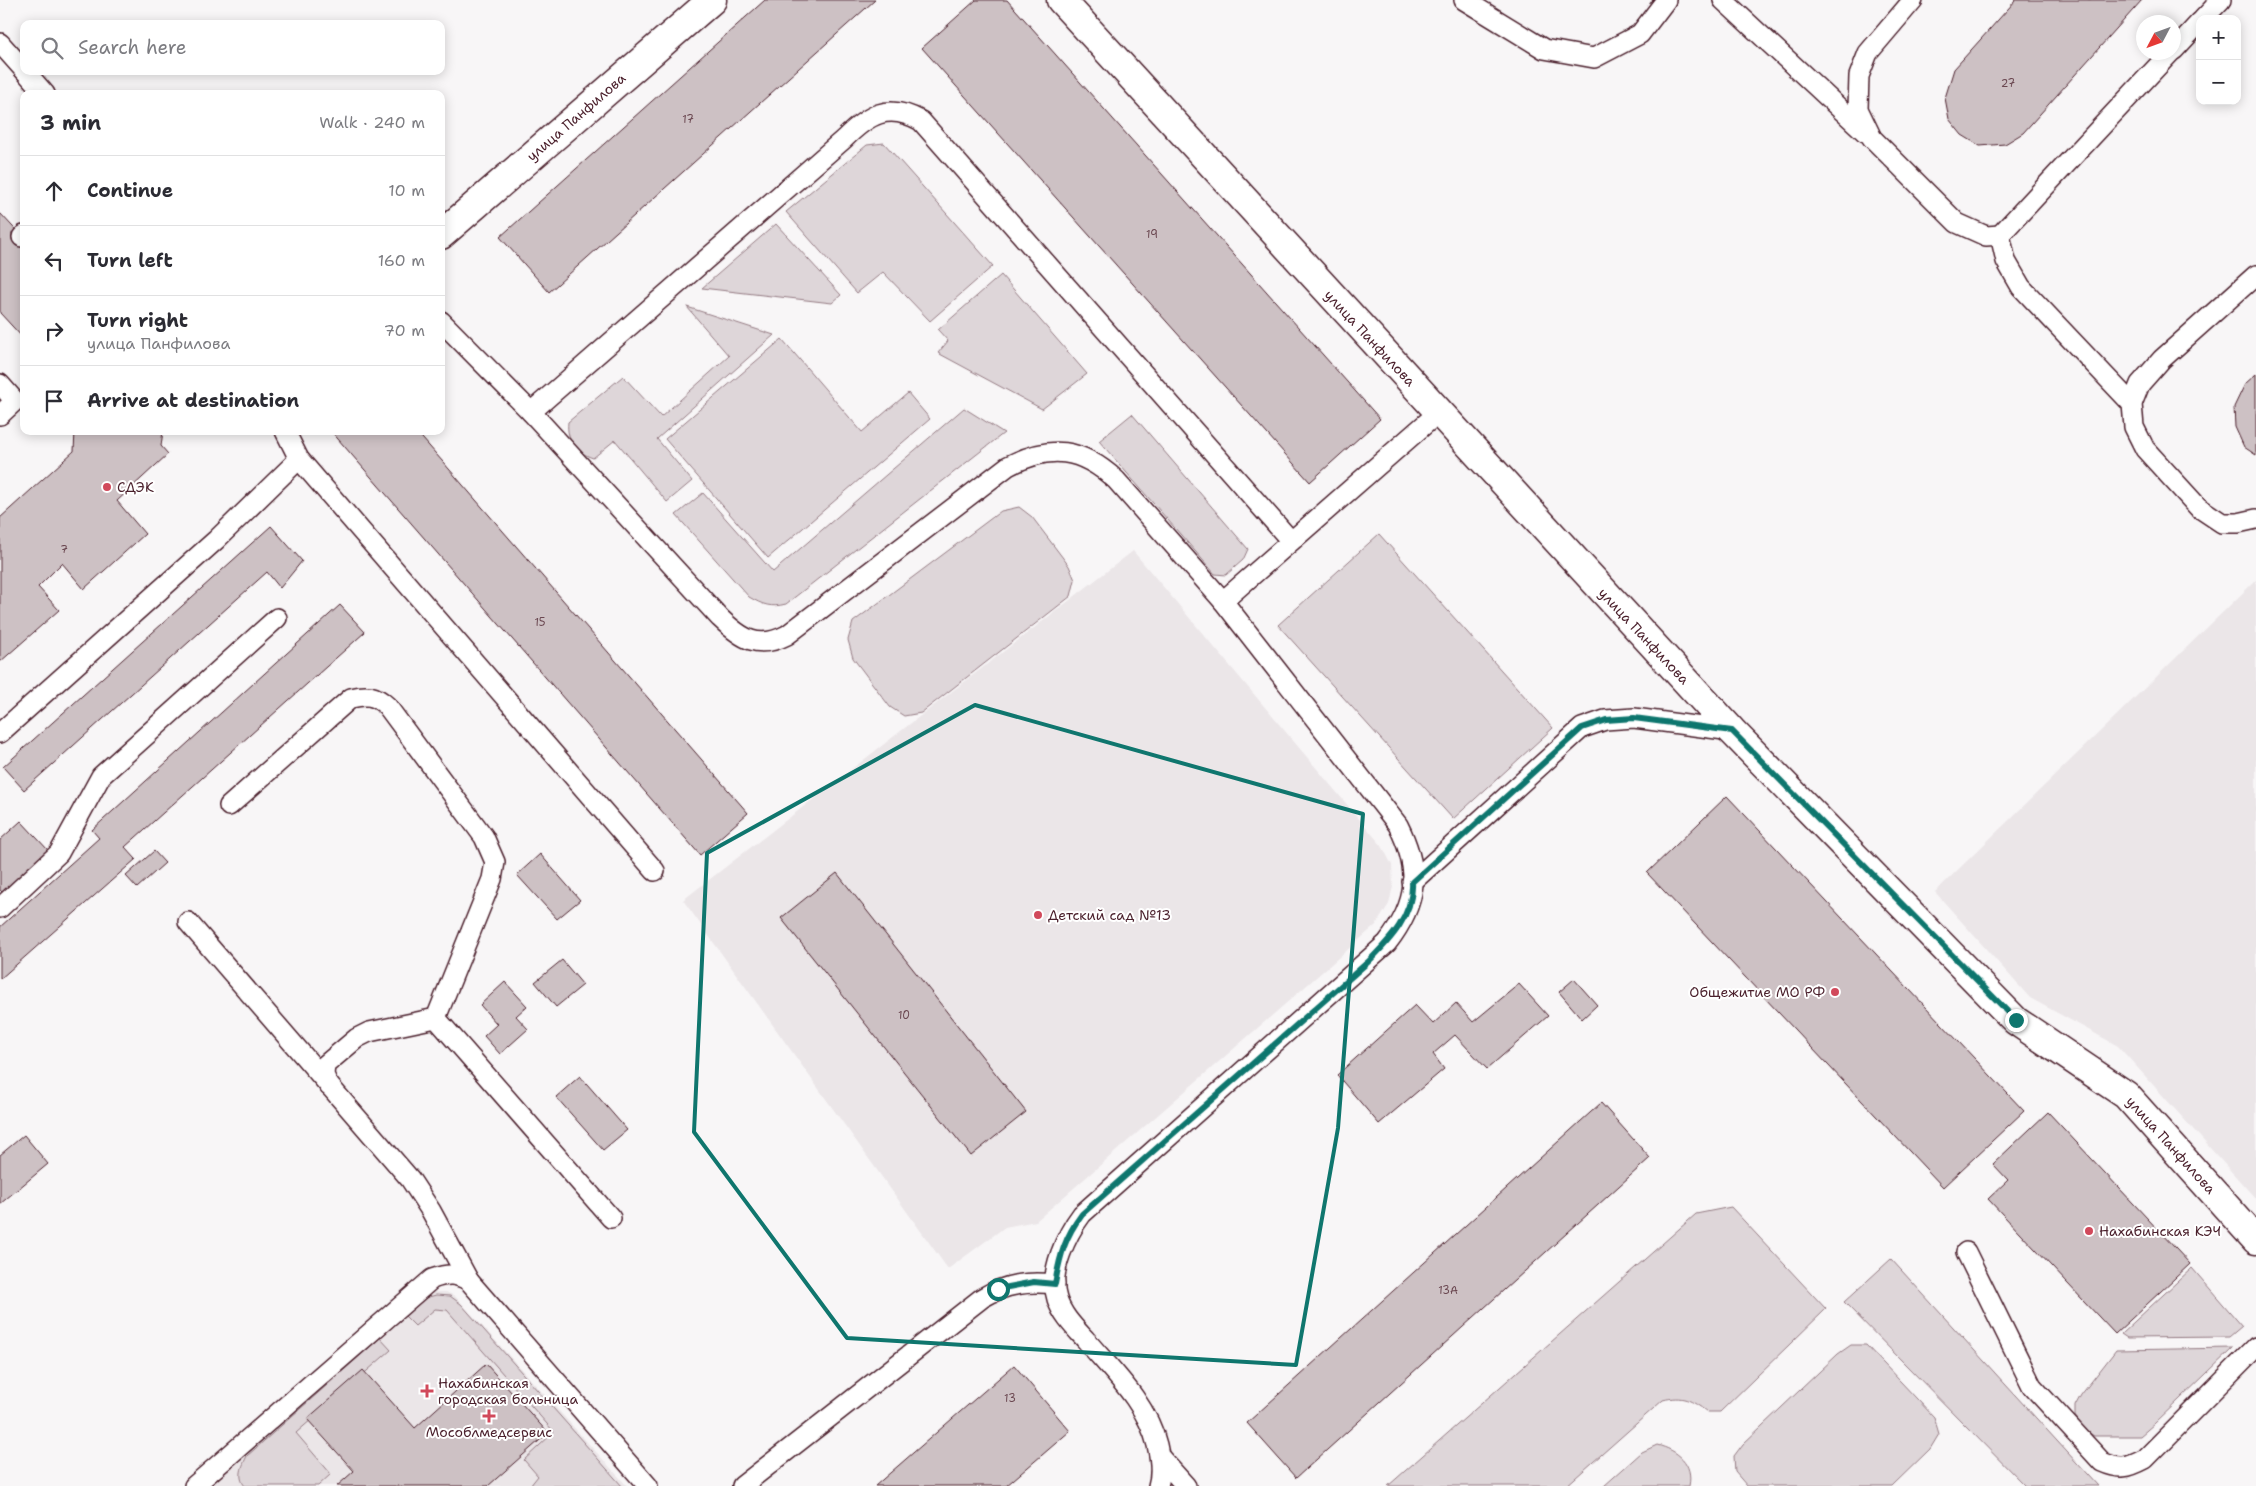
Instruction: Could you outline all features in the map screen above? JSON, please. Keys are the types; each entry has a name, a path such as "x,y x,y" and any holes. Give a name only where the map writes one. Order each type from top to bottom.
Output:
{"street":[{"name":"улица Панфилова","path":"445,232 712,0"},
{"name":"улица Панфилова","path":"1061,0 1732,731 2016,1020 2126,1095 2256,1240"}],"lane":[{"path":"1464,0 1544,49 1594,58 1640,34 1666,0"},
{"path":"1723,0 1872,138 1957,223 1986,236 2000,235 2164,60"},
{"path":"1872,138 1858,109 1859,76 1868,53 1913,0"},
{"path":"2207,15 2221,0"},
{"path":"2181,42 2196,26"},
{"path":"0,43 20,66"},
{"path":"28,75 41,90"},
{"path":"532,412 844,139 862,121 894,111 910,115 921,121 1291,541"},
{"path":"2000,235 2006,261 2021,287 2132,404"},
{"path":"2256,275 2162,359 2140,384 2132,404 2134,427 2145,449 2198,507 2222,523 2238,524 2256,519"},
{"path":"445,325 532,412 720,618 746,639 762,642 774,641 787,635 1008,466 1037,454 1050,452 1066,453 1099,465 1116,480 1223,601 1398,825 1409,847 1412,882 1409,908 1399,927 1380,949 1082,1214 1070,1230 1062,1248 1055,1284 1057,1299 1067,1318 1143,1409 1154,1432 1160,1457 1158,1486"},
{"path":"0,384 15,401 0,415"},
{"path":"1223,601 1438,412"},
{"path":"287,435 299,459 655,871"},
{"path":"0,733 208,546 299,459"},
{"path":"0,908 59,853 101,776 278,618"},
{"path":"229,806 351,698 366,694 378,698 387,706 484,837 495,862 492,879 436,1018"},
{"path":"1412,882 1582,728 1606,720 1634,718 1732,731"},
{"path":"188,922 410,1179 431,1211 470,1281 648,1486"},
{"path":"329,1086 324,1075 325,1065 357,1038 369,1032 436,1018"},
{"path":"436,1018 611,1218"},
{"path":"1966,1252 2032,1386 2102,1462 2116,1468 2132,1466 2145,1459 2256,1346"},
{"path":"194,1486 432,1279 446,1274 460,1275 470,1281"},
{"path":"742,1486 982,1298 998,1289 1016,1284 1034,1282 1055,1284"},
{"path":"1160,1457 1186,1486"}],"highlighted area":[{"path":"975,705 1363,814 1338,1128 1296,1365 847,1338 694,1132 707,853"}],"shaded area":[{"path":"884,143 993,266 930,321 883,272 857,293 786,212 867,145"},
{"path":"776,224 841,295 832,303 702,288"},
{"path":"1001,275 1087,374 1042,409 938,353 948,341 938,330"},
{"path":"687,307 774,335 657,439 692,481 667,502 615,440 593,458 587,456 573,445 569,435 568,422 623,376 661,417 729,356"},
{"path":"782,339 862,432 908,393 930,419 768,558 665,439"},
{"path":"964,408 1004,433 786,604 767,605 749,597 676,515 703,493 773,572"},
{"path":"1132,414 1248,549 1243,560 1226,575 1215,574 1099,441"},
{"path":"1019,507 1032,517 1069,566 1075,580 1071,596 921,713 904,716 890,707 853,658 848,640 853,622 1001,511"},
{"path":"1379,534 1553,728 1453,819 1278,625"},
{"name":"Детский сад №13","path":"1133,551 1382,846 1392,865 1393,886 1389,904 1376,925 1036,1221 1005,1227 948,1269 683,900"},
{"path":"2256,580 2256,1199 2118,1046 2030,998 1935,892"},
{"path":"1731,1207 1826,1309 1720,1412 1707,1412 1696,1404 1681,1398 1663,1400 1566,1486 1388,1486 1696,1214"},
{"path":"1891,1259 2098,1486 2025,1486 1844,1302"},
{"path":"2192,1268 2242,1326 2229,1337 2127,1338 2121,1334"},
{"name":"Нахабинская городская больница","path":"446,1292 455,1296 627,1486 204,1486 424,1294"},
{"path":"436,1295 450,1296 461,1304 622,1486 530,1486 538,1476 524,1460 554,1432 447,1310 435,1309 415,1326 405,1316 425,1298"},
{"path":"380,1338 391,1350 296,1433 331,1474 318,1486 245,1486 241,1475 247,1456"},
{"path":"1851,1345 1866,1345 1934,1417 1939,1434 1930,1449 1892,1486 1747,1486 1735,1472 1734,1456 1743,1444 1838,1354"},
{"path":"2233,1348 2140,1436 2094,1436 2085,1430 2075,1416 2075,1406 2081,1395 2116,1350"},
{"path":"1657,1445 1671,1450 1686,1464 1690,1478 1689,1486 1604,1486 1642,1452"}],"building":[{"path":"765,0 875,0 549,292 500,237"},
{"path":"976,0 1007,0 1380,419 1310,482 922,48"},
{"path":"2016,0 2142,0 2023,133 2005,144 1980,146 1962,135 1949,119 1945,98 1954,69"},
{"path":"0,213 20,235 20,335 0,313"},
{"path":"2256,374 2256,455 2244,447 2235,427 2234,407 2245,384"},
{"path":"75,435 162,435 161,446 168,454 117,501 145,534 84,589 62,563 38,587 59,610 0,662 0,518 74,451"},
{"path":"334,435 419,435 748,813 700,855"},
{"path":"271,526 302,561 280,588 267,572 24,790 3,767"},
{"path":"340,605 365,632 125,847 136,859 0,979 0,927 99,838 92,830"},
{"name":"Общежитие МО РФ","path":"1727,796 2024,1111 1943,1187 1647,873"},
{"path":"21,821 49,851 3,893 0,890 0,840"},
{"path":"154,851 165,863 137,888 126,876"},
{"path":"540,854 580,900 557,919 517,875"},
{"path":"837,873 1026,1112 971,1156 781,918"},
{"path":"562,960 583,985 556,1007 535,982"},
{"path":"1574,979 1597,1005 1582,1019 1559,992"},
{"path":"505,982 527,1006 516,1016 528,1029 500,1054 484,1036 497,1024 480,1005"},
{"path":"1519,984 1548,1016 1487,1069 1455,1035 1433,1054 1444,1069 1379,1124 1337,1075 1415,1005 1433,1024 1456,1003 1473,1022"},
{"path":"580,1076 627,1130 603,1150 556,1097"},
{"path":"1601,1103 1650,1158 1296,1478 1247,1423"},
{"name":"Нахабинская КЭЧ","path":"2048,1112 2190,1264 2115,1334 1988,1199 2008,1180 1993,1164"},
{"path":"24,1135 48,1164 0,1204 0,1155"},
{"path":"486,1364 548,1433 488,1486 337,1486 354,1471 307,1419 363,1370 415,1428"},
{"path":"1014,1365 1070,1431 1006,1486 875,1486"}],"place":[{"name":"СДЭК","path":"107,487"},
{"name":"Детский сад №13","path":"1038,915"},
{"name":"Общежитие МО РФ","path":"1835,992"},
{"name":"Нахабинская КЭЧ","path":"2089,1231"},
{"name":"Нахабинская городская больница","path":"427,1391"},
{"name":"Мособлмедсервис","path":"489,1416"}],"route":[{"path":"998,1289 1034,1282 1055,1284 1062,1248 1070,1230 1082,1214 1368,962 1399,927 1409,908 1413,888 1412,882 1582,728 1606,720 1634,718 1732,731 2016,1020"}]}
